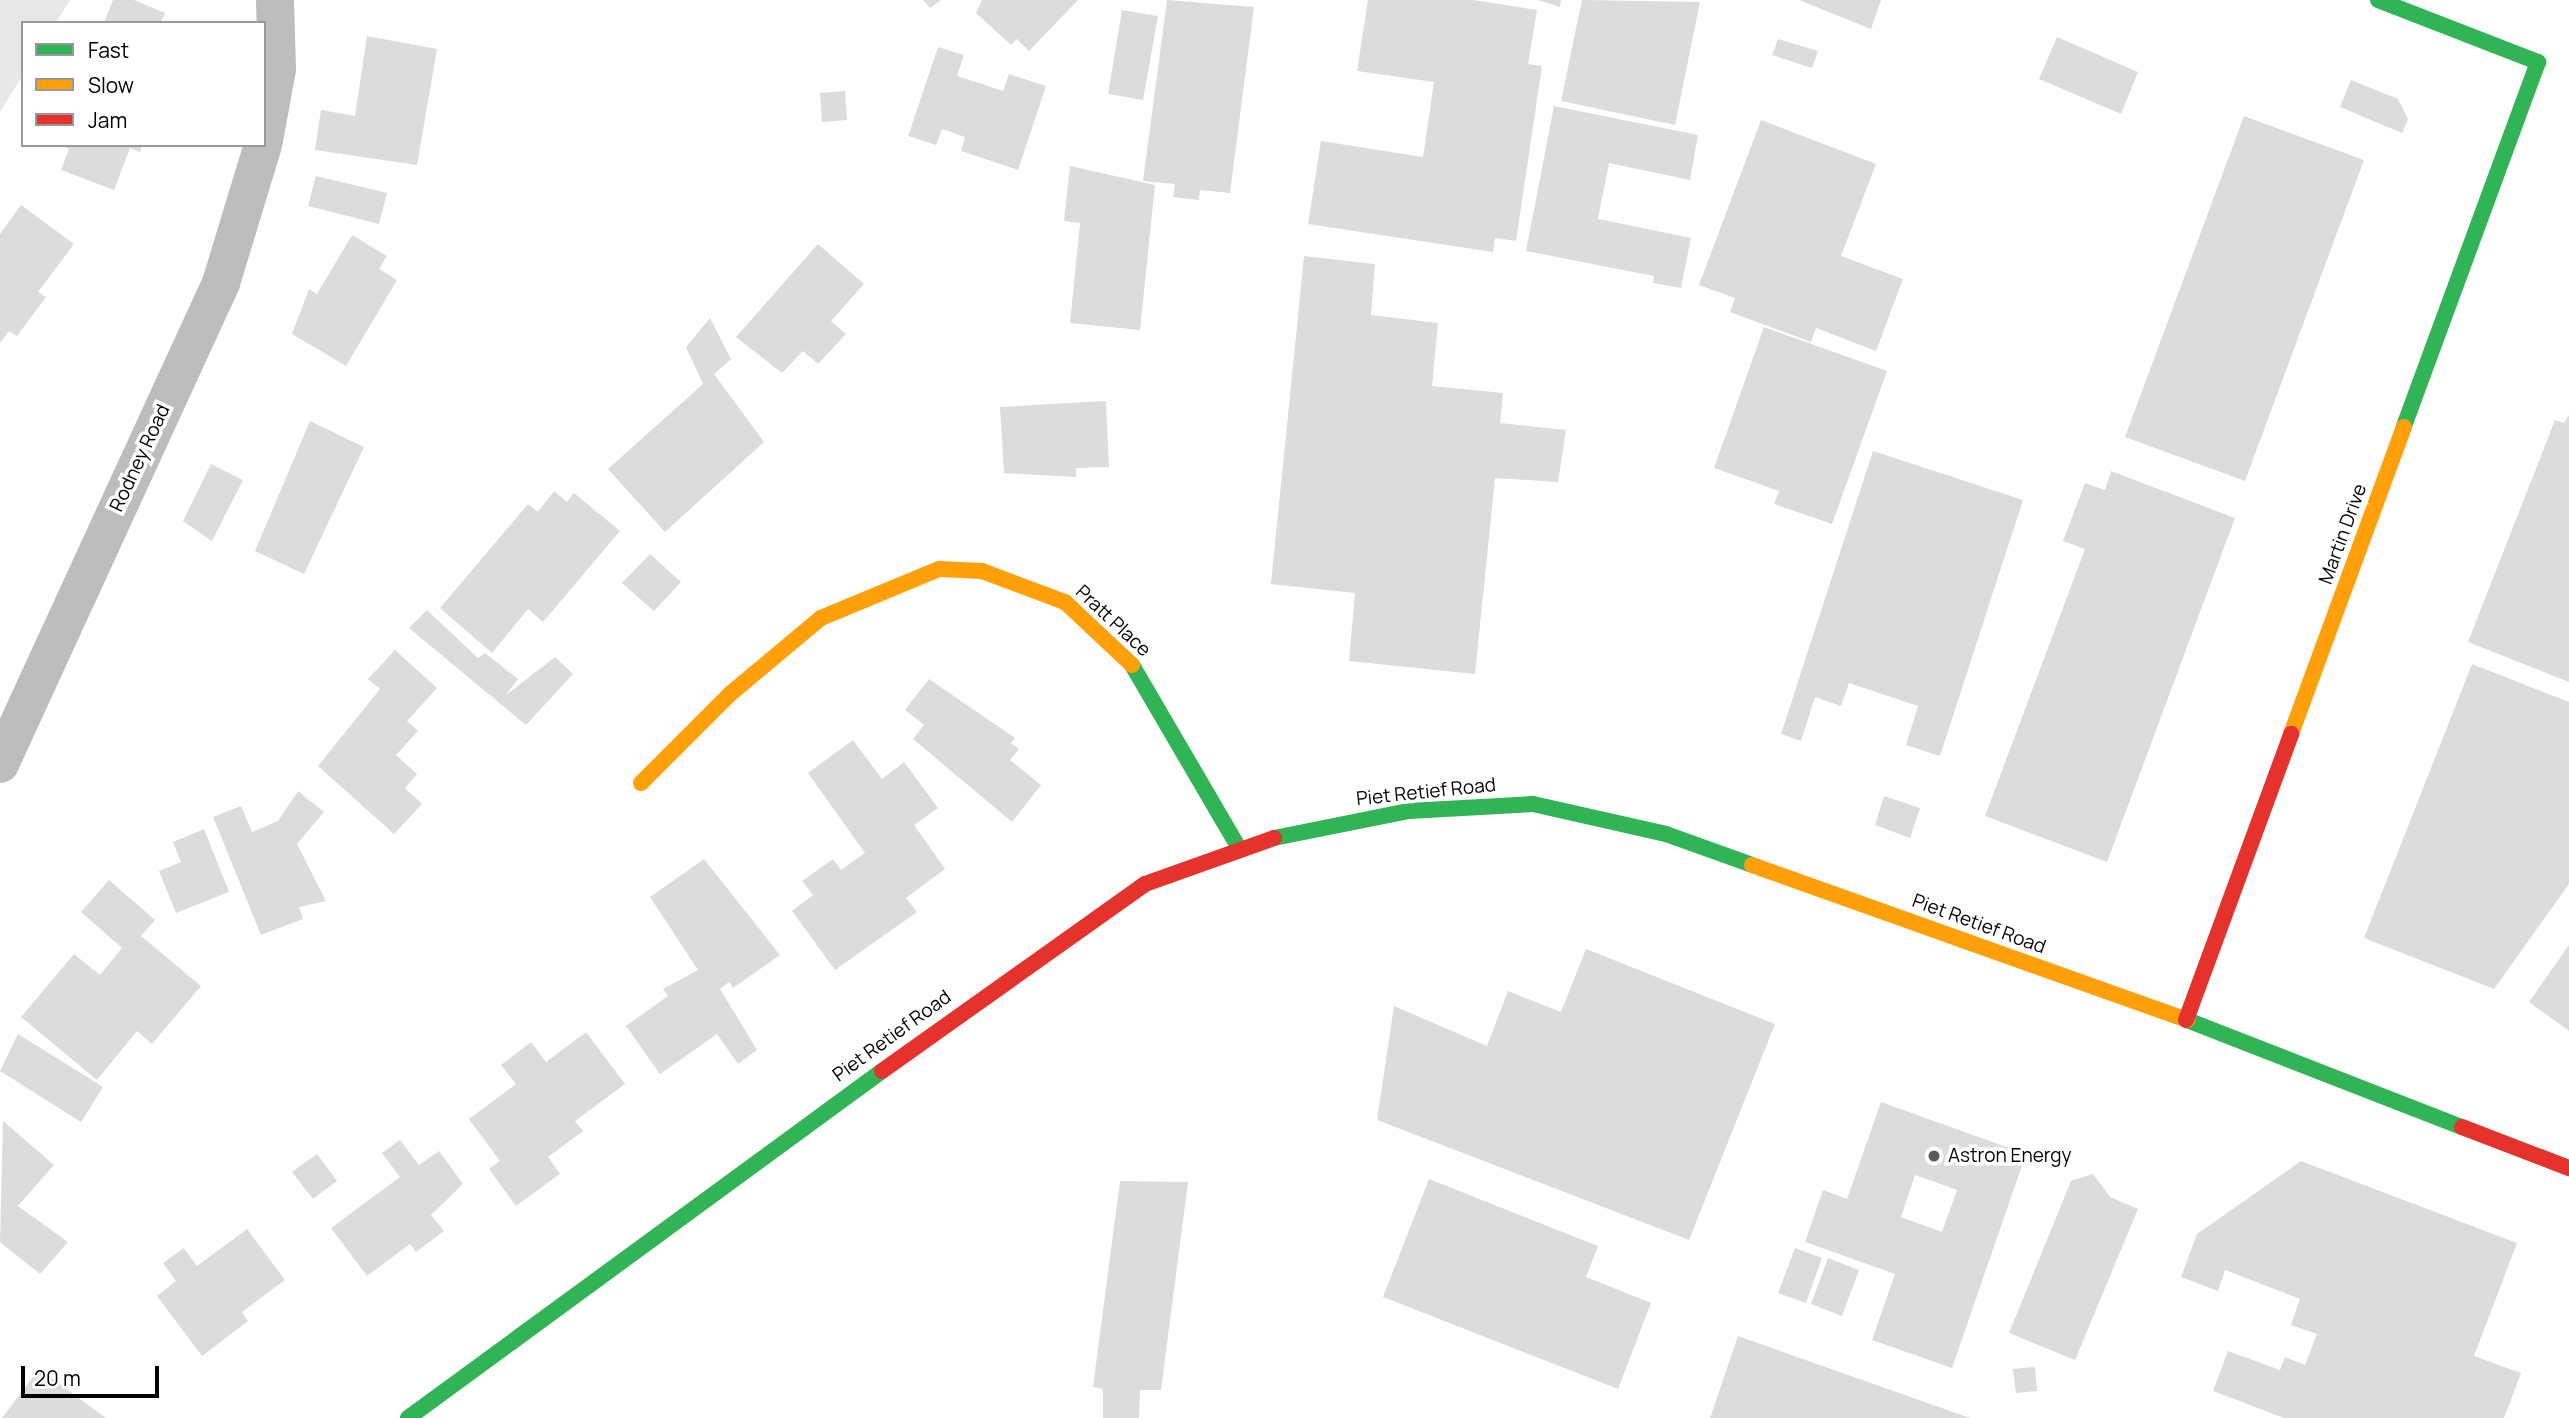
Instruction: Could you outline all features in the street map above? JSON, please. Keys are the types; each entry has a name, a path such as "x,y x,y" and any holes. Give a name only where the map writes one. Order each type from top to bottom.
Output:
{"street":[{"name":"Rodney Road","path":"266,132 277,69 275,0"},
{"name":"Martin Drive","path":"2186,1020 2538,62 2378,0"},
{"name":"Rodney Road","path":"0,764 221,283 263,147"},
{"name":"Pratt Place","path":"641,783 748,678 821,618 900,580 939,569 982,571 1065,602 1138,671 1240,850"},
{"name":"Piet Retief Road","path":"408,1418 1101,911 1145,884 1298,830 1409,811 1485,804 1577,809 1703,846 2186,1020 2569,1168"}],"shaded area":[{"path":"0,0 70,0 57,21 21,21 21,78 0,112"}],"building":[{"path":"113,0 134,0 165,13 162,21 105,21"},
{"path":"923,0 941,0 930,8"},
{"path":"982,0 1078,0 1029,51 1017,39 1011,45 976,13"},
{"path":"1167,0 1254,7 1230,193 1200,190 1199,200 1173,197 1175,184 1143,181"},
{"path":"1368,0 1473,0 1537,10 1528,64 1542,66 1516,241 1495,238 1493,252 1308,224 1321,141 1423,157 1434,82 1357,71"},
{"path":"1538,0 1561,0 1560,7"},
{"path":"1582,0 1700,2 1675,125 1561,101"},
{"path":"1799,0 1881,0 1871,29"},
{"path":"1122,10 1158,16 1143,100 1108,94"},
{"path":"367,36 437,49 417,165 315,150 321,110 355,116"},
{"path":"2057,37 2138,72 2121,114 2039,79"},
{"path":"1778,39 1818,51 1812,68 1772,55"},
{"path":"938,47 964,55 957,76 1003,91 1009,74 1046,86 1018,170 961,151 965,137 942,129 936,145 908,136"},
{"path":"2351,80 2398,99 2408,119 2402,133 2340,107"},
{"path":"845,91 847,120 822,122 820,93"},
{"path":"1554,106 1698,135 1690,180 1609,163 1598,219 1691,238 1681,288 1653,283 1654,276 1526,251"},
{"path":"2244,116 2364,160 2245,481 2125,437"},
{"path":"1761,120 1876,164 1841,256 1903,279 1876,351 1816,328 1811,342 1730,312 1735,298 1699,285"},
{"path":"64,147 141,147 140,152 130,148 114,190 61,170 69,149"},
{"path":"1070,166 1155,185 1140,330 1070,323 1080,223 1064,221"},
{"path":"316,176 387,193 379,224 308,206"},
{"path":"21,205 74,244 38,292 46,297 17,336 9,331 0,343 0,234"},
{"path":"352,235 387,256 379,269 397,280 346,366 292,334 309,289 317,294"},
{"path":"818,244 864,284 831,321 846,334 818,364 803,351 782,373 736,337"},
{"path":"1304,256 1375,264 1371,315 1438,323 1432,386 1503,393 1500,423 1566,430 1558,482 1495,478 1475,674 1349,661 1355,593 1271,584"},
{"path":"710,318 731,359 714,374 764,442 665,532 608,469 703,384 686,347"},
{"path":"1764,327 1887,371 1832,524 1774,504 1779,491 1714,468"},
{"path":"1106,401 1109,467 1076,468 1076,477 1004,473 1000,407"},
{"path":"2569,415 2569,682 2468,642 2555,420 2564,423"},
{"path":"310,421 364,447 304,574 255,551"},
{"path":"1873,451 2023,500 1940,756 1906,745 1918,706 1849,683 1841,706 1815,697 1801,741 1781,734"},
{"path":"211,464 243,480 212,541 183,521"},
{"path":"2111,471 2235,518 2107,862 1985,816 2085,549 2063,541 2085,483 2105,490"},
{"path":"554,491 567,502 574,493 620,531 543,622 528,609 492,653 440,608 528,504 538,512"},
{"path":"650,554 681,582 654,611 622,583"},
{"path":"427,610 478,658 485,653 518,679 506,695 555,657 573,674 526,725 409,628"},
{"path":"395,650 437,688 407,721 418,731 396,755 417,774 405,788 422,804 394,834 318,766 380,689 368,679"},
{"path":"2472,664 2569,702 2569,884 2494,989 2364,938"},
{"path":"929,679 1015,738 1011,743 1019,749 1010,760 1041,785 1012,822 913,739 924,725 905,710"},
{"path":"853,740 882,779 904,762 938,808 914,825 945,869 906,898 917,912 835,970 792,911 813,895 802,881 833,859 841,870 865,853 808,773"},
{"path":"298,791 324,812 297,844 326,901 299,907 303,919 261,935 213,817 241,806 252,832 278,821"},
{"path":"1884,796 1920,808 1910,838 1875,825"},
{"path":"204,829 229,892 176,913 159,871 181,862 173,842"},
{"path":"704,859 780,955 733,988 729,982 720,989 757,1050 738,1064 717,1034 660,1074 626,1026 668,996 663,989 698,970 650,897"},
{"path":"109,880 155,920 141,936 201,986 152,1044 137,1031 97,1080 21,1017 74,954 100,975 122,948 81,912"},
{"path":"2569,945 2569,1031 2529,1002"},
{"path":"1586,949 1775,1024 1689,1240 1377,1120 1394,1006 1487,1046 1508,991 1561,1012"},
{"path":"586,1032 625,1084 575,1121 583,1131 548,1157 560,1174 516,1206 489,1169 500,1161 469,1119 516,1084 501,1065 531,1042 546,1062"},
{"path":"18,1034 103,1087 81,1122 0,1071"},
{"path":"1881,1102 2026,1154 1952,1368 1872,1340 1895,1274 1805,1242 1823,1190 1847,1199","holes":["1915,1175 1957,1190 1942,1232 1901,1217"]},
{"path":"3,1121 54,1165 18,1206 68,1242 40,1274 0,1242"},
{"path":"400,1140 419,1165 439,1151 463,1184 431,1215 444,1231 416,1252 410,1244 367,1276 331,1228 400,1177 382,1153"},
{"path":"317,1154 337,1181 313,1199 292,1172"},
{"path":"2301,1161 2517,1243 2474,1356 2521,1373 2504,1418 2284,1418 2213,1391 2228,1351 2280,1370 2285,1357 2305,1365 2317,1334 2291,1325 2300,1299 2225,1270 2218,1291 2181,1277 2197,1234"},
{"path":"2093,1174 2110,1197 2138,1209 2075,1360 2009,1333 2071,1181"},
{"path":"1429,1179 1598,1246 1586,1277 1651,1303 1618,1389 1383,1297"},
{"path":"1120,1181 1188,1182 1161,1390 1140,1390 1139,1418 1103,1418 1103,1389 1093,1387"},
{"path":"247,1229 285,1280 242,1312 248,1321 202,1356 157,1296 176,1281 163,1263 184,1248 197,1266"},
{"path":"1795,1248 1822,1258 1806,1303 1778,1293"},
{"path":"1828,1258 1859,1270 1842,1316 1811,1304"},
{"path":"1738,1336 1970,1418 1710,1418"},
{"path":"2035,1367 2037,1391 2016,1393 2013,1369"},
{"path":"39,1369 106,1418 2,1418"}],"traffic: fast":[{"path":"2378,0 2538,62 2404,427"},
{"path":"1132,665 1240,850"},
{"path":"1274,838 1409,811 1533,804 1666,834 1752,865"},
{"path":"2187,1020 2462,1127"},
{"path":"408,1418 882,1071"}],"traffic: slow":[{"path":"2291,734 2404,427"},
{"path":"641,783 730,694 821,618 939,569 982,571 1065,602 1132,665"},
{"path":"1752,865 2187,1020"}],"traffic: jam":[{"path":"2186,1020 2291,734"},
{"path":"882,1071 1145,884 1274,838"},
{"path":"2462,1127 2569,1168"}],"place":[{"name":"Astron Energy","path":"1934,1156"}]}
